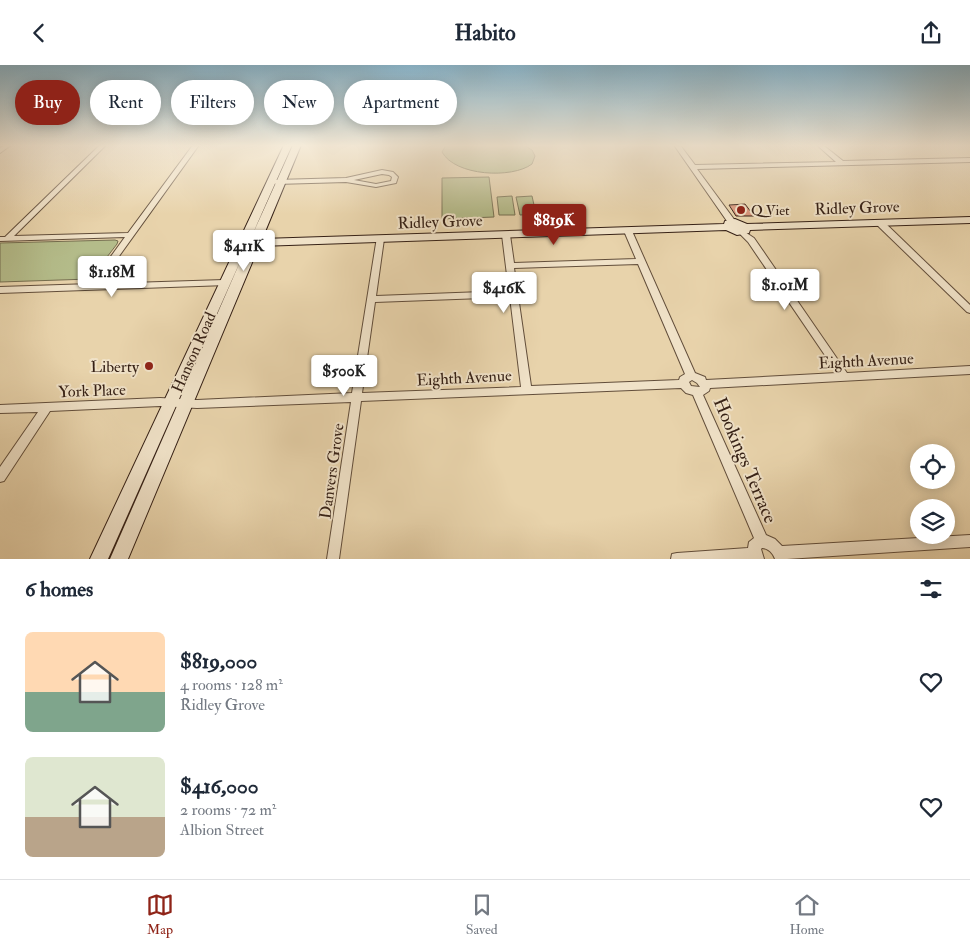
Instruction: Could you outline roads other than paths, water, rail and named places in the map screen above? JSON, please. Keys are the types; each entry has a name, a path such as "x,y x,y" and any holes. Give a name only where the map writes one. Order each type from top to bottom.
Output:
{"street":[{"path":"4,239 79,168"},
{"path":"93,287 179,168"},
{"name":"Hanson Road","path":"276,182 281,168"},
{"name":"Hanson Road","path":"119,559 178,403 284,168"},
{"path":"694,168 730,225 744,229 844,376"},
{"path":"276,182 346,180 382,171 391,173 395,177 394,182 375,186 346,180"},
{"name":"Ridley Grove","path":"744,229 879,222 970,220"},
{"path":"879,222 970,310"},
{"name":"Ridley Grove","path":"249,243 628,231 730,225"},
{"path":"628,231 641,261 687,380 692,391 701,388 701,380 687,380"},
{"path":"4,239 130,235"},
{"path":"506,235 526,389"},
{"name":"Danvers Grove","path":"333,559 380,239"},
{"path":"510,267 641,261"},
{"path":"0,290 230,285"},
{"path":"371,299 514,294"},
{"name":"Eighth Avenue","path":"701,388 844,376 970,370"},
{"name":"Eighth Avenue","path":"178,403 356,397 687,380"},
{"name":"Hookings Terrace","path":"701,388 762,541"},
{"name":"Hanson Road","path":"99,559 178,403"},
{"name":"York Place","path":"0,409 178,403"},
{"path":"0,477 47,407"},
{"path":"677,559 756,557 754,547 762,541 774,545 780,556 970,541"}],"place":[{"name":"Q Viet","path":"741,210"},
{"name":"Liberty","path":"149,366"}]}
